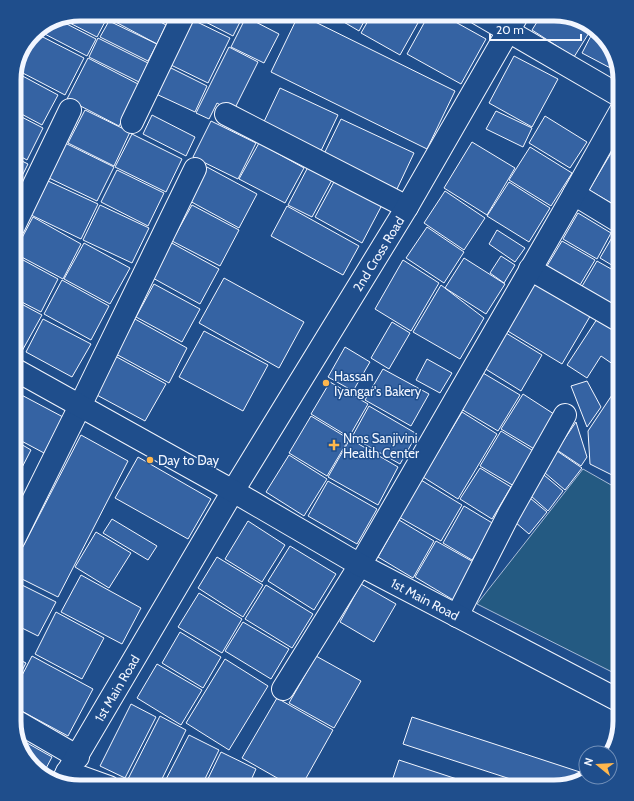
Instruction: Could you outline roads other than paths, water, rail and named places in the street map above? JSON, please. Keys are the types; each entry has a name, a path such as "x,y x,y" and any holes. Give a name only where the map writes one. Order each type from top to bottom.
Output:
{"street":[{"path":"132,122 181,21"},
{"path":"513,23 613,91"},
{"name":"2nd Cross Road","path":"233,491 407,207 513,23"},
{"path":"21,212 70,110"},
{"path":"226,114 407,207"},
{"path":"283,689 360,565 613,124"},
{"path":"21,526 195,169"},
{"path":"574,194 613,218"},
{"path":"530,268 613,317"},
{"name":"1st Main Road","path":"21,373 233,491 360,565 613,697"},
{"path":"457,616 509,514 565,415"},
{"name":"1st Main Road","path":"69,770 233,491"},
{"path":"22,727 69,770 93,780"}],"place":[{"name":"Hassan Iyangar's Bakery","path":"326,383"},
{"name":"Nms Sanjivini Health Center","path":"334,445"},
{"name":"Day to Day","path":"150,460"}]}
